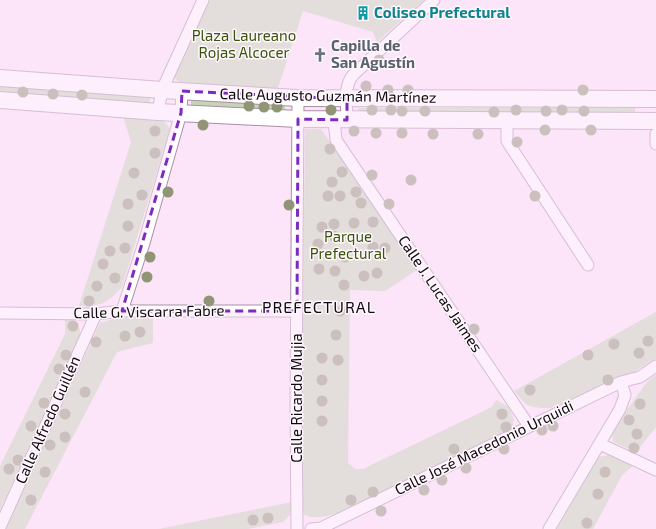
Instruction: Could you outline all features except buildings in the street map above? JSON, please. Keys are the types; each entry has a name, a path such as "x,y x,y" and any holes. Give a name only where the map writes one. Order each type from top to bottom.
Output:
{"street":[{"path":"158,112 162,90 203,0"},
{"name":"Calle J. Lucas Jaimes","path":"434,0 349,80 347,87 347,99 340,120 336,140 529,426"},
{"name":"Calle Augusto Guzmán Martínez","path":"0,78 298,98 656,99"},
{"path":"122,311 144,243 180,113 182,91"},
{"name":"Calle Ricardo Mujia","path":"296,529 298,98"},
{"name":"Calle Augusto Guzmán Martínez","path":"0,100 158,112 298,120 656,121"},
{"path":"507,120 506,141 588,265"},
{"path":"656,134 656,144"},
{"name":"Calle G. Viscarra Fabre","path":"0,313 96,314 122,311 297,311"},
{"name":"Calle Alfredo Guillén","path":"0,527 96,314"},
{"name":"Calle José Macedonio Urquidi","path":"318,529 620,382 640,377 656,366"},
{"path":"549,529 620,409 625,395 620,382"},
{"path":"600,444 656,470"}],"highlighted area":[{"path":"182,91 347,99 347,120 298,119 297,311 122,311 181,113"}],"green space":[{"name":"Plaza Laureano Rojas Alcocer","path":"210,0 424,0 377,42 373,32 303,11 277,91 183,85 175,79 173,71"},
{"path":"0,86 150,98 149,104 0,93"},
{"path":"191,100 285,105 285,112 191,106"},
{"path":"358,108 635,108 635,113 358,113"},
{"path":"123,116 163,120 170,129 122,287 112,297 103,303 79,306 131,142"},
{"name":"Parque Prefectural","path":"305,129 321,129 417,270 385,291 350,290 348,463 355,469 363,469 492,407 496,400 509,407 514,420 511,430 354,507 323,517 310,517 304,515 301,506"},
{"path":"656,312 656,358 634,372 550,408 537,408 529,406 514,391"},
{"path":"116,318 153,318 153,343 117,352 25,529 5,529 100,323"},
{"path":"65,319 75,321 80,330 80,337 0,510 0,466 65,334"},
{"path":"656,375 656,427 636,452 613,442 612,431 647,382"},
{"path":"609,455 633,466 622,475 593,529 557,529 598,457"},
{"path":"292,502 290,515 283,522 248,529 159,529"}],"place":[{"name":"Coliseo Prefectural","path":"363,13"},
{"name":"Capilla de San Agustín","path":"320,55"}],"district":[{"name":"PREFECTURAL","path":"319,307"}]}
